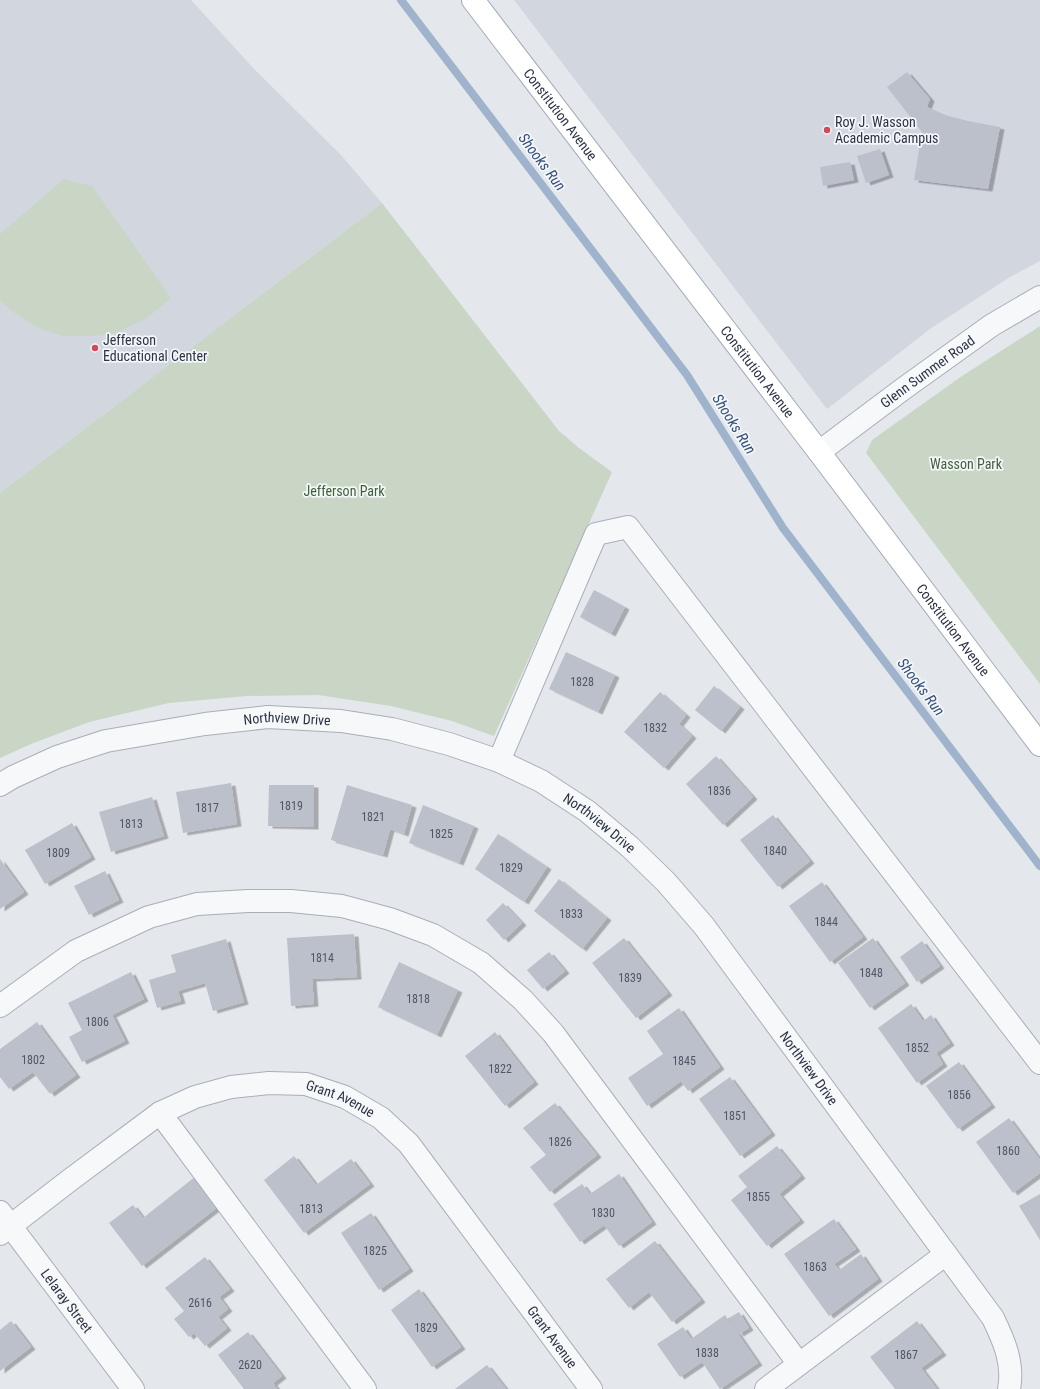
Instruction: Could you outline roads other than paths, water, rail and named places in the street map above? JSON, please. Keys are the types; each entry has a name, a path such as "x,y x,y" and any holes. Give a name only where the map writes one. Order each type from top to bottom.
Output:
{"main road":[{"name":"Constitution Avenue","path":"473,0 819,452 1040,746"}],"street":[{"name":"Glenn Summer Road","path":"819,452 992,325 1040,297"},
{"path":"499,760 596,534 628,527 1040,1063"},
{"name":"Northview Drive","path":"0,785 57,757 106,740 205,724 268,717 341,721 392,729 449,744 499,760 541,781 587,812 630,847 666,882 704,926 993,1318 1005,1344 1011,1377 1009,1389"},
{"path":"0,1006 76,951 149,917 197,904 248,901 291,901 342,906 390,919 433,935 481,964 523,1000 553,1032 799,1364"},
{"name":"Grant Avenue","path":"3,1224 70,1180 160,1113 195,1097 231,1087 269,1083 306,1084 345,1097 381,1118 408,1144 591,1389"},
{"path":"160,1113 365,1389"},
{"name":"Lelaray Street","path":"3,1224 130,1388"},
{"path":"766,1389 946,1254"}],"waterway":[{"name":"Shooks Run","path":"401,0 687,375 783,528 1040,866"}],"place":[{"name":"Roy J. Wasson Academic Campus","path":"827,130"},
{"name":"Jefferson Educational Center","path":"95,348"}],"park label":[{"name":"Wasson Park","path":"966,464"},
{"name":"Jefferson Park","path":"344,491"}]}
